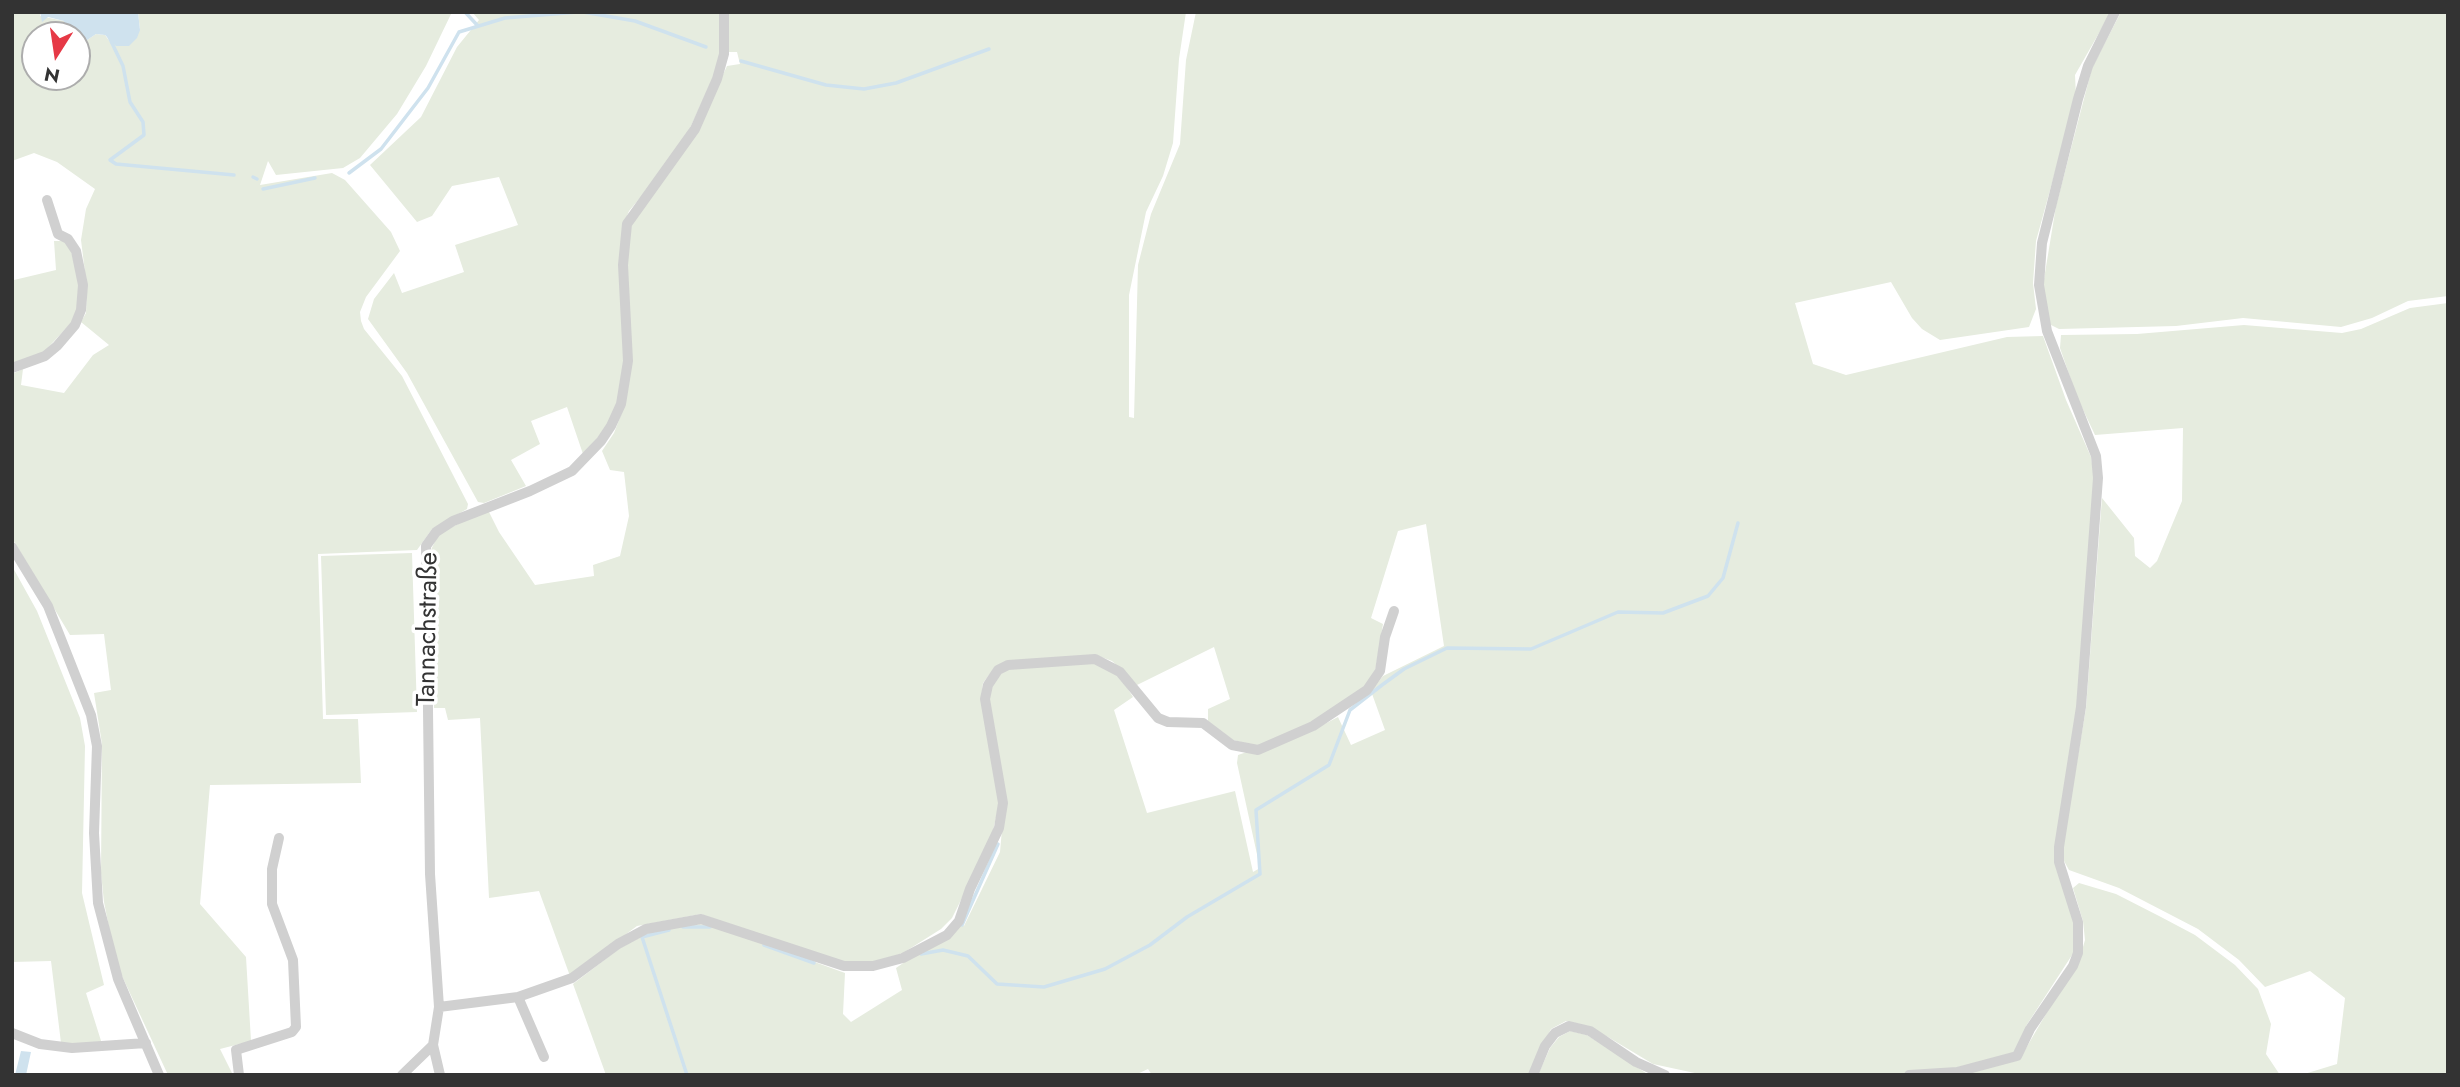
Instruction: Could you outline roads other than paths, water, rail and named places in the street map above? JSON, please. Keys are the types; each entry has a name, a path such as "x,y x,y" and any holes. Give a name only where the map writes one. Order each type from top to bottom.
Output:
{"street":[{"name":"Tannachstraße","path":"440,1075 433,1045 439,1007 430,874 426,546 436,532 453,521 530,491 572,471 611,426 621,404 628,361 623,264 627,224 695,129 717,79 724,54 724,12"},
{"path":"1909,1075 1957,1072 2003,1062 2017,1056 2030,1029 2073,966 2078,953 2078,922 2065,882 2059,847 2081,707 2098,478 2096,456 2047,331 2039,285 2042,243 2078,99 2088,66 2115,12"},
{"path":"12,369 45,356 57,346 75,325 81,310 83,285 76,251 68,239 58,233 47,200"},
{"path":"12,547 48,606 91,715 97,746 94,833 97,903 118,979 159,1075"},
{"path":"439,1007 518,997 572,978 618,944 646,929 701,919 844,966 873,966 903,958 947,935 959,921 970,889 999,828 1003,803 985,699 988,685 998,670 1008,665 1095,659 1120,672 1157,719 1203,723 1232,745 1258,750 1313,726 1367,690 1380,671 1385,637 1394,611"},
{"path":"239,1075 236,1050 292,1032 296,1027 293,960 272,904 272,869 279,838"},
{"path":"518,997 544,1057"},
{"path":"1533,1075 1550,1040 1562,1028 1569,1026 1590,1031 1636,1062 1665,1075"},
{"path":"12,1032 40,1044 72,1048 146,1043"},
{"path":"402,1075 433,1045"}],"water":[{"path":"40,12 138,12 140,30 129,46 116,46 105,35 96,34 91,37 91,21 64,21 48,17 42,21"},
{"path":"21,1051 31,1052 26,1075 15,1075"}],"waterway":[{"path":"465,12 478,26"},
{"path":"349,173 381,149 428,88 459,32 505,18 578,12"},
{"path":"583,12 635,21 706,47"},
{"path":"109,37 123,66 130,102 143,122 144,135 110,160 116,164 234,175"},
{"path":"741,61 826,85 864,89 896,83 989,49"},
{"path":"253,177 257,179"},
{"path":"263,189 315,178"},
{"path":"921,954 943,950 968,956 997,984 1044,987 1105,969 1150,945 1187,917 1260,874 1256,810 1329,765 1350,710 1404,669 1447,648 1531,649 1618,612 1663,613 1708,596 1723,578 1738,523"},
{"path":"962,925 998,844"},
{"path":"683,927 710,927"},
{"path":"669,930 642,937 687,1075"},
{"path":"764,945 814,963"}]}
